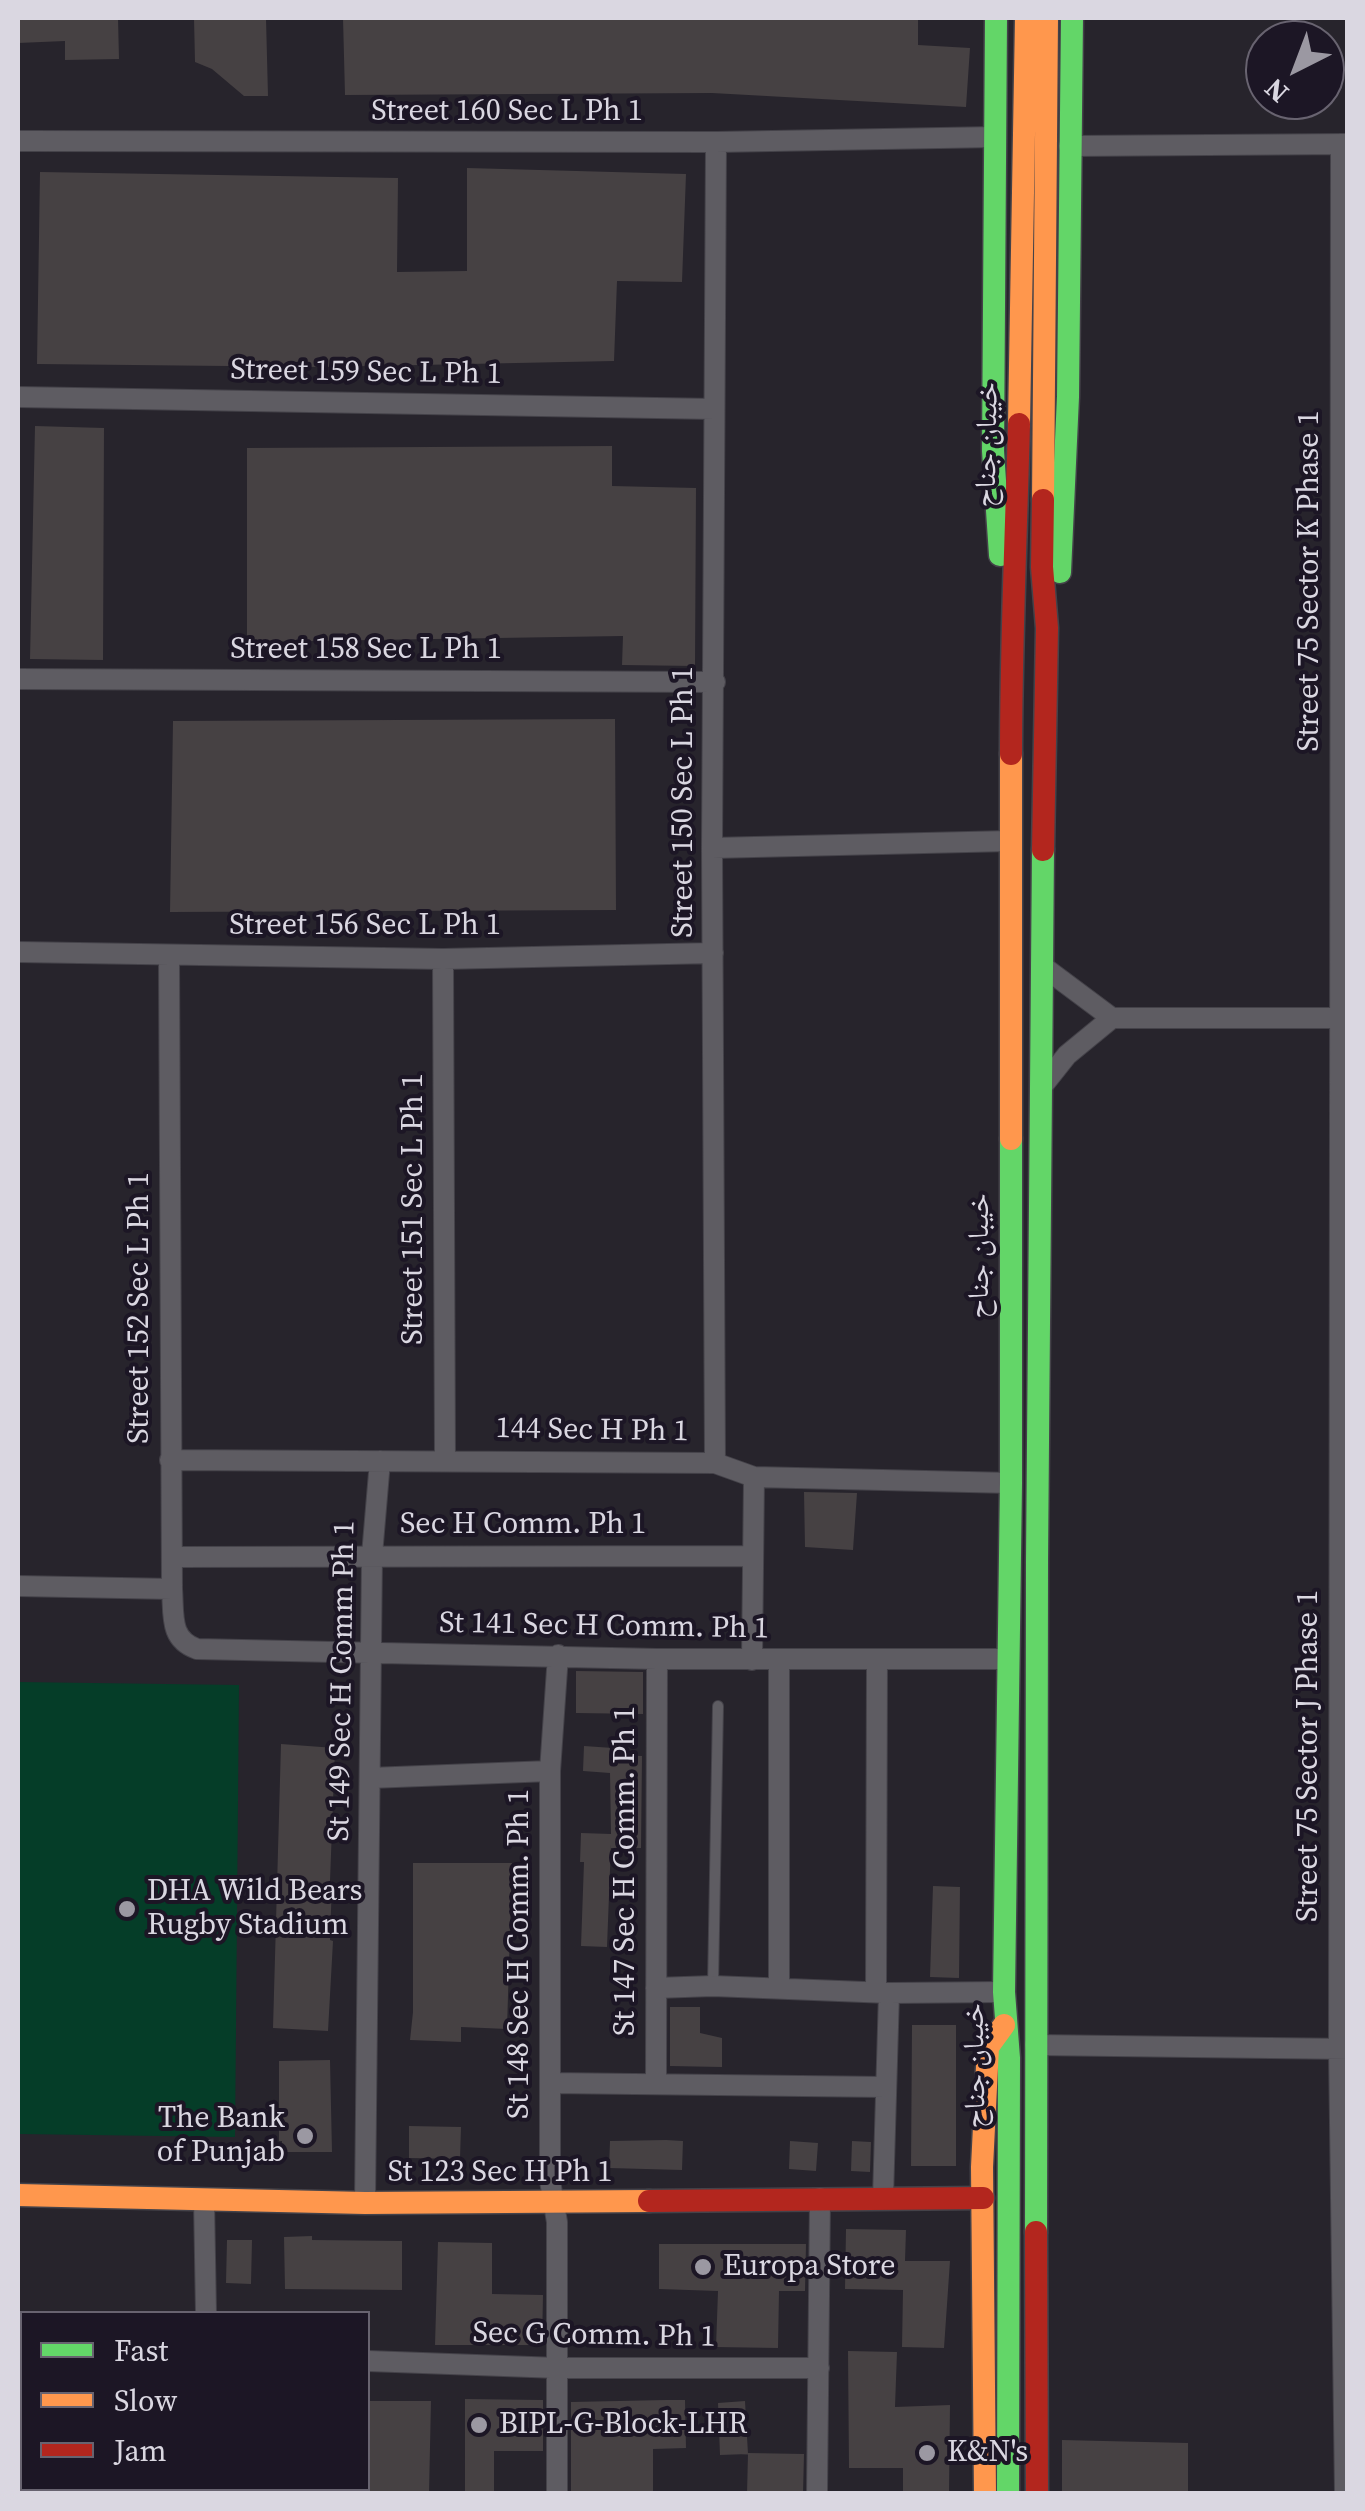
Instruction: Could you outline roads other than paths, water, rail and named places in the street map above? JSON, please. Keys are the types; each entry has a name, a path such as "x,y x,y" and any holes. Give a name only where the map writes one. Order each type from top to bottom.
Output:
{"main road":[{"path":"996,18 993,451 1001,562 1011,620"},
{"name":"خیبان جناح","path":"1008,2494 1008,2058 1004,1992 1010,1659 1011,620 1016,560 1026,18"},
{"name":"خیبان جناح","path":"1037,2494 1035,2045 1040,1089 1047,628 1042,567 1047,18"},
{"path":"1047,628 1060,571 1068,397 1072,18"},
{"path":"984,2494 983,2198 988,2047 1004,2025"},
{"name":"St 123 Sec H Ph 1","path":"18,2195 366,2204 983,2198"}],"street":[{"name":"Street 160 Sec L Ph 1","path":"18,140 716,142 996,138"},
{"name":"Street 150 Sec L Ph 1","path":"715,1463 712,848 716,142"},
{"path":"1069,146 1344,144"},
{"name":"Street 75 Sector K Phase 1","path":"1343,1018 1344,144"},
{"name":"Street 159 Sec L Ph 1","path":"18,397 714,408"},
{"name":"Street 158 Sec L Ph 1","path":"18,679 715,682"},
{"path":"712,848 1010,842"},
{"name":"Street 156 Sec L Ph 1","path":"18,952 443,959 712,954"},
{"name":"Street 152 Sec L Ph 1","path":"169,954 172,1589 176,1634 185,1645 197,1649"},
{"name":"Street 151 Sec L Ph 1","path":"443,959 444,1460"},
{"path":"1042,964 1112,1018 1343,1018"},
{"path":"1040,1089 1068,1055 1112,1018"},
{"name":"Street 75 Sector J Phase 1","path":"1343,1018 1345,2494"},
{"name":"144 Sec H Ph 1","path":"170,1460 715,1463 754,1477 1010,1483"},
{"name":"St 149 Sec H Comm Ph 1","path":"366,2204 372,1555 380,1461"},
{"path":"752,1660 754,1477"},
{"name":"Sec H Comm. Ph 1","path":"172,1557 753,1556"},
{"path":"18,1586 172,1589"},
{"name":"St 141 Sec H Comm. Ph 1","path":"197,1649 657,1659 1010,1659"},
{"name":"St 148 Sec H Comm. Ph 1","path":"557,2494 557,2222 550,2181 550,1771 558,1655"},
{"name":"St 147 Sec H Comm. Ph 1","path":"656,2083 657,1659"},
{"path":"877,1659 885,2088 883,2198"},
{"path":"779,1660 780,1988"},
{"path":"370,1778 550,1771"},
{"path":"656,1988 1004,1992"},
{"path":"1035,2045 1343,2049"},
{"path":"550,2083 885,2088"},
{"path":"818,2494 820,2198"},
{"path":"204,2200 206,2311"},
{"name":"Sec G Comm. Ph 1","path":"370,2361 558,2368 819,2368"}],"lane":[{"path":"713,1986 718,1706"}],"place":[{"name":"DHA Wild Bears Rugby Stadium","path":"127,1909"},
{"name":"The Bank of Punjab","path":"305,2136"},
{"name":"Europa Store","path":"703,2267"},
{"name":"BIPL-G-Block-LHR","path":"479,2425"},
{"name":"K&N's","path":"927,2453"}]}
